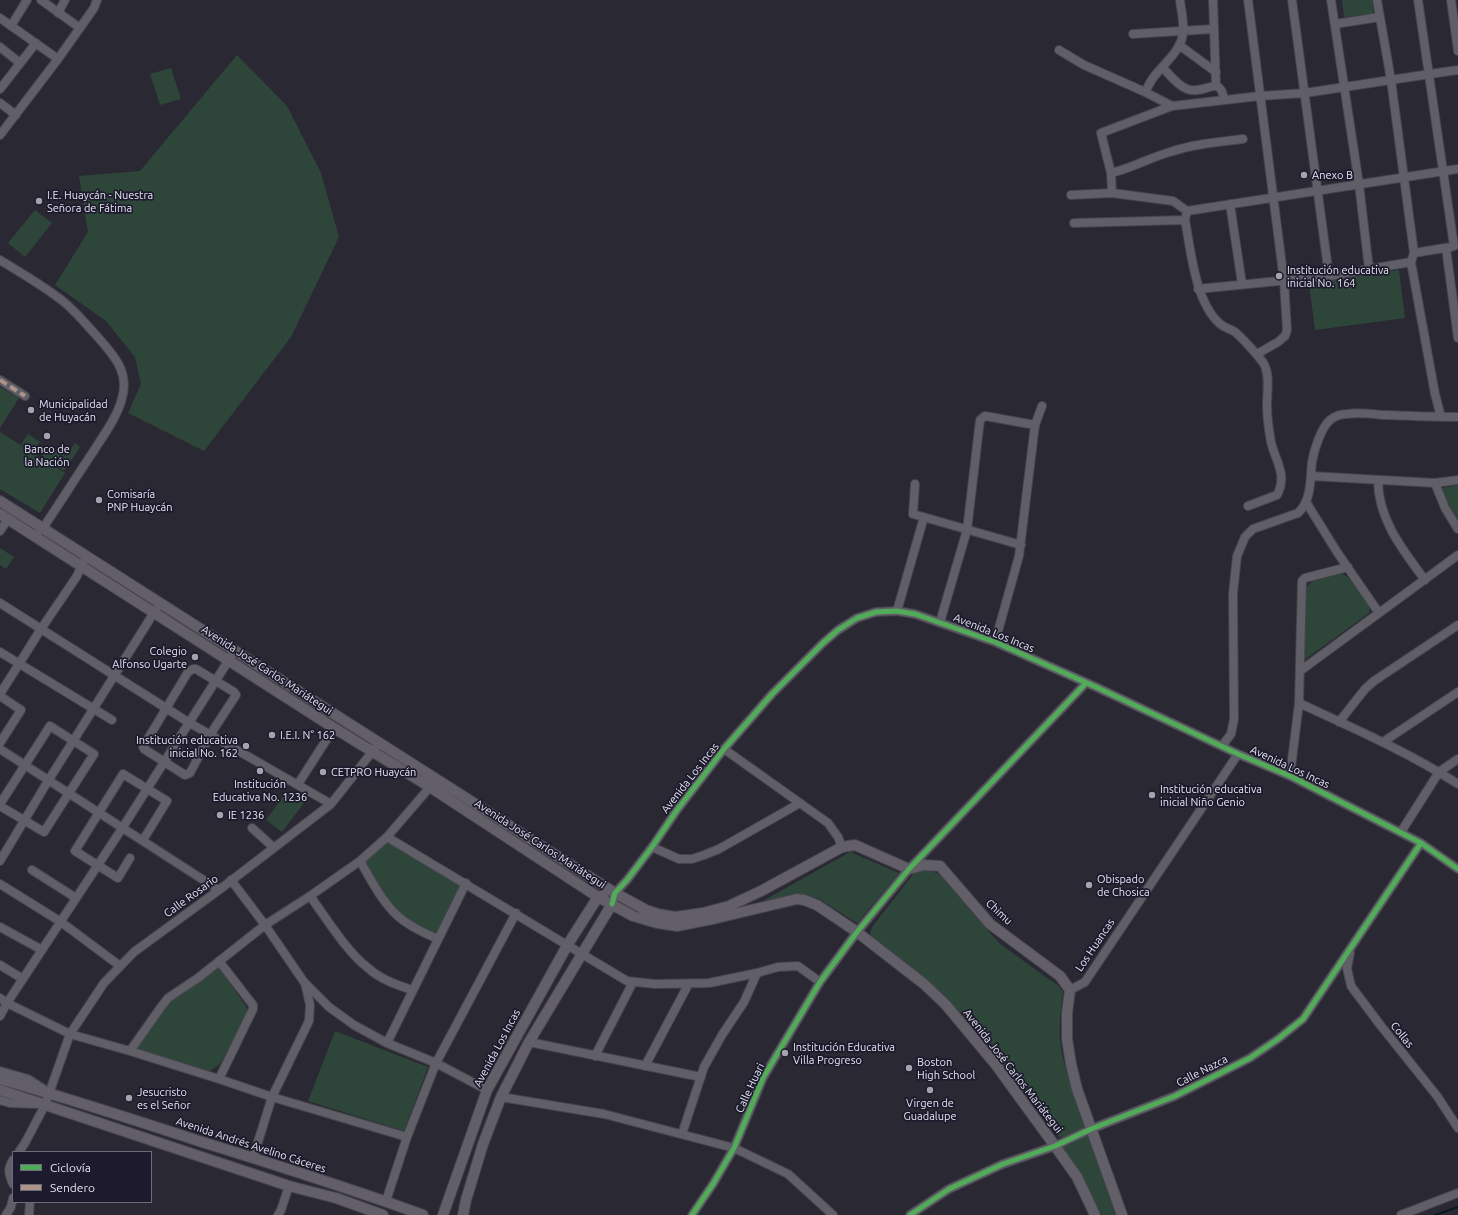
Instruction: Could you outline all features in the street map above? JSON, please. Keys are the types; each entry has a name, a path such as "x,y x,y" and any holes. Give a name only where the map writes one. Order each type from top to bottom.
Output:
{"main road":[{"name":"Avenida José Carlos Mariátegui","path":"0,501 615,893 646,910 675,917 703,913 729,906 761,891 842,848"},
{"name":"Avenida José Carlos Mariátegui","path":"4,516 334,728 430,787 598,897 633,916 657,923 677,926 798,899 818,905 924,984 946,1005 996,1064 1077,1177 1095,1215"},
{"path":"842,848 855,845 909,869"},
{"name":"Chimu","path":"909,869 924,865 940,866 990,924 1060,976 1070,990"},
{"path":"598,897 615,893"},
{"name":"Avenida Los Incas","path":"443,1215 487,1090 568,944 598,897"},
{"name":"Avenida Los Incas","path":"463,1215 483,1144 501,1097 529,1042 612,904"},
{"path":"1070,990 1067,1019 1068,1039 1076,1089 1122,1215"},
{"name":"Avenida Andrés Avelino Cáceres","path":"0,1079 164,1129 386,1201 423,1215"},
{"path":"0,1090 290,1186 336,1198 383,1215"},
{"path":"160,1142 164,1129"},
{"path":"336,1198 340,1186"}],"street":[{"path":"11,26 27,0"},
{"path":"41,0 80,28"},
{"path":"58,13 65,0"},
{"path":"0,135 58,59 94,8 97,0"},
{"path":"1145,92 1179,46 1183,31 1180,0"},
{"path":"1213,0 1216,86"},
{"path":"1248,0 1284,281 1287,330 1285,336 1278,342 1257,354"},
{"path":"1292,0 1329,276"},
{"path":"1331,0 1359,184 1369,269"},
{"path":"1377,0 1391,80 1414,253 1411,262 1435,394 1441,417"},
{"path":"1414,253 1456,246 1443,172 1430,74 1418,0"},
{"path":"1451,0 1458,50"},
{"path":"1335,24 1380,17"},
{"path":"0,18 58,59"},
{"path":"1133,34 1213,29"},
{"path":"0,89 36,43"},
{"path":"1179,46 1216,72"},
{"path":"0,47 20,63"},
{"path":"1058,50 1084,65 1145,92 1172,106"},
{"path":"1163,68 1178,83 1188,89 1199,90 1216,86 1220,87 1224,100"},
{"path":"1112,193 1111,173 1101,133 1172,106 1260,96 1305,93 1458,70"},
{"path":"0,103 16,115"},
{"path":"1111,173 1127,169 1168,152 1188,146 1244,139"},
{"path":"1070,195 1112,193 1173,200 1186,211 1458,169"},
{"path":"1230,204 1242,284"},
{"path":"1186,211 1185,220 1198,289 1206,305 1219,323 1235,333 1257,354 1267,371 1267,411 1271,443 1280,470 1281,483 1277,495 1248,506"},
{"path":"1074,223 1185,220"},
{"path":"1446,248 1458,338"},
{"path":"0,260 49,291 78,315 114,355 123,376 124,392 122,400 114,415 101,438 43,528 33,536"},
{"path":"1198,289 1329,276 1411,262"},
{"path":"0,380 25,396"},
{"path":"995,642 1021,546 1035,425 1042,406"},
{"path":"1222,746 1231,734 1234,719 1233,594 1237,556 1245,537 1253,529 1298,513 1303,509 1310,485 1312,460 1318,441 1326,425 1331,419 1354,413 1457,419"},
{"path":"940,622 967,530 980,420 985,416 1035,425"},
{"path":"1311,476 1434,483 1458,480"},
{"path":"1378,480 1378,492 1389,528 1425,580"},
{"path":"1434,483 1445,508 1458,530"},
{"path":"915,484 913,514 1021,546"},
{"path":"1306,502 1379,613"},
{"path":"0,531 4,516"},
{"path":"897,611 924,517"},
{"path":"1300,671 1458,555"},
{"path":"0,743 21,710 0,695 41,629 77,576 87,556"},
{"path":"1290,776 1299,703 1302,581 1305,578 1348,567"},
{"path":"0,603 188,722 331,804"},
{"path":"0,861 48,780 160,603"},
{"name":"Avenida Los Incas","path":"612,904 615,893 627,880 652,847 677,810 724,749 772,694 838,630 857,618 876,612 897,611 915,614 995,642 1238,754 1290,776 1421,843 1458,869"},
{"path":"1339,722 1365,689 1374,681 1458,625"},
{"path":"0,1016 3,1000 23,979 98,866 234,650"},
{"path":"0,652 112,720"},
{"path":"196,669 234,692 236,695 210,735 190,773 185,775 143,747 166,708 190,670 196,669"},
{"name":"Calle Huari","path":"692,1215 713,1184 734,1148 763,1078 820,982 856,932 909,869 1086,683"},
{"path":"1383,742 1458,692"},
{"path":"1299,703 1383,742 1458,784"},
{"path":"50,726 74,740 94,754 44,832 0,805 50,726"},
{"path":"298,784 334,728"},
{"name":"Calle Rosario","path":"46,1105 70,1034 104,983 134,952 219,890 273,847 331,804 379,743"},
{"path":"0,749 144,840 219,890"},
{"path":"724,749 828,823 838,837 842,848"},
{"name":"Los Huancas","path":"1070,990 1084,982 1238,754"},
{"path":"1401,832 1408,818 1439,772 1458,759"},
{"path":"130,858 118,878 75,851 123,774 167,801 144,840"},
{"path":"130,1051 160,1007 168,998 265,926 360,861 387,837 430,787"},
{"path":"652,847 679,859 692,859 719,849 800,803"},
{"path":"252,828 273,847"},
{"path":"387,837 568,944 627,981 655,984 709,983 757,973 778,966 798,966 820,982"},
{"name":"Calle Nazca","path":"910,1215 949,1189 1002,1164 1055,1146 1091,1129 1175,1096 1250,1058 1278,1040 1303,1020 1421,843"},
{"path":"0,844 7,848"},
{"path":"360,861 376,889 403,921 438,939"},
{"path":"32,870 76,898"},
{"path":"231,880 304,982 329,1007 354,1025 387,1043 436,1063 487,1090"},
{"path":"387,1043 466,883"},
{"path":"0,884 61,922 120,966"},
{"path":"310,896 359,960 369,970 394,984 412,990"},
{"path":"386,1201 407,1137 436,1063 516,913"},
{"path":"0,927 42,950"},
{"name":"Collas","path":"1350,949 1346,968 1351,986 1437,1096 1458,1128"},
{"path":"219,961 253,1005 253,1009 219,1079"},
{"path":"0,965 23,979"},
{"path":"682,1134 704,1067 722,1035 744,1002 757,973"},
{"path":"253,1158 272,1097 309,1021 310,1005 304,982"},
{"path":"595,1056 633,982"},
{"path":"645,1066 688,984"},
{"path":"3,1000 70,1034 130,1051 272,1097 407,1137"},
{"path":"529,1042 701,1077"},
{"name":"Avenida Andrés Avelino Cáceres","path":"0,1071 28,1079 49,1093"},
{"path":"501,1097 604,1114 734,1148 788,1174 833,1215"},
{"path":"0,1100 10,1103 46,1105 20,1151"},
{"path":"12,1164 8,1172 12,1182"},
{"path":"278,1215 290,1186"},
{"path":"1401,1215 1418,1212 1458,1193"},
{"path":"6,1215 12,1202"},
{"path":"29,1215 30,1203"}],"green space":[{"path":"1342,0 1372,0 1374,14 1344,17"},
{"path":"237,55 287,106 321,173 339,237 291,337 204,451 128,413 141,384 135,357 106,321 55,285 88,232 79,176 140,171"},
{"path":"171,68 181,99 160,105 150,74"},
{"path":"35,210 52,223 25,257 8,243"},
{"path":"1399,270 1405,318 1315,330 1309,283"},
{"path":"0,387 19,398 0,428"},
{"path":"0,432 65,473 40,513 0,489"},
{"path":"28,434 40,442 33,452 21,444"},
{"path":"75,443 80,447 64,471 41,456 49,445 66,456"},
{"path":"1458,485 1458,523 1451,514 1441,491 1442,488"},
{"path":"0,548 14,557 6,569 0,565"},
{"path":"1338,573 1347,576 1355,585 1370,608 1369,613 1303,661 1305,589 1312,581"},
{"path":"287,791 304,803 282,832 266,820"},
{"path":"389,839 463,884 437,933 420,927 405,918 384,896 363,861"},
{"path":"850,852 899,873 857,923 818,898 793,896 761,902"},
{"path":"926,869 939,874 999,943 1058,985 1063,992 1060,1027 1061,1048 1069,1077 1087,1125 1078,1132 1059,1137 1005,1069 992,1046 973,1024 872,938 870,933 872,927 915,872"},
{"path":"219,968 246,1006 248,1014 220,1064 210,1071 133,1049 171,1001"},
{"path":"335,1031 428,1067 404,1131 308,1101"},
{"path":"1095,1132 1120,1215 1102,1215 1061,1145"}],"waterway":[{"path":"1435,1215 1458,1207"}],"marked path":[{"path":"0,380 25,396"}],"cycle path":[{"path":"612,904 615,893 627,880 652,847 677,810 724,749 772,694 838,630 857,618 876,612 897,611 915,614 995,642 1096,687 1238,754 1290,776 1421,843 1458,869"},
{"path":"692,1215 713,1184 734,1148 763,1078 820,982 857,932 909,869 1086,683"},
{"path":"910,1215 949,1189 1003,1164 1055,1146 1091,1129 1175,1096 1250,1058 1278,1039 1303,1019 1421,843"}],"place":[{"name":"Anexo B","path":"1304,175"},
{"name":"I.E. Huaycán - Nuestra Señora de Fátima","path":"39,201"},
{"name":"Institución educativa inicial No. 164","path":"1279,276"},
{"name":"Municipalidad de Huyacán","path":"31,410"},
{"name":"Banco de la Nación","path":"47,436"},
{"name":"Comisaría PNP Huaycán","path":"99,500"},
{"name":"Colegio Alfonso Ugarte","path":"195,657"},
{"name":"I.E.I. N° 162","path":"272,735"},
{"name":"Institución educativa inicial No. 162","path":"246,746"},
{"name":"Institución Educativa No. 1236","path":"260,771"},
{"name":"CETPRO Huaycán","path":"323,772"},
{"name":"Institución educativa inicial Niño Genio","path":"1152,795"},
{"name":"IE 1236","path":"220,815"},
{"name":"Obispado de Chosica","path":"1089,885"},
{"name":"Institución Educativa Villa Progreso","path":"785,1053"},
{"name":"Boston High School","path":"909,1068"},
{"name":"Virgen de Guadalupe","path":"930,1090"},
{"name":"Jesucristo es el Señor","path":"129,1098"}]}
